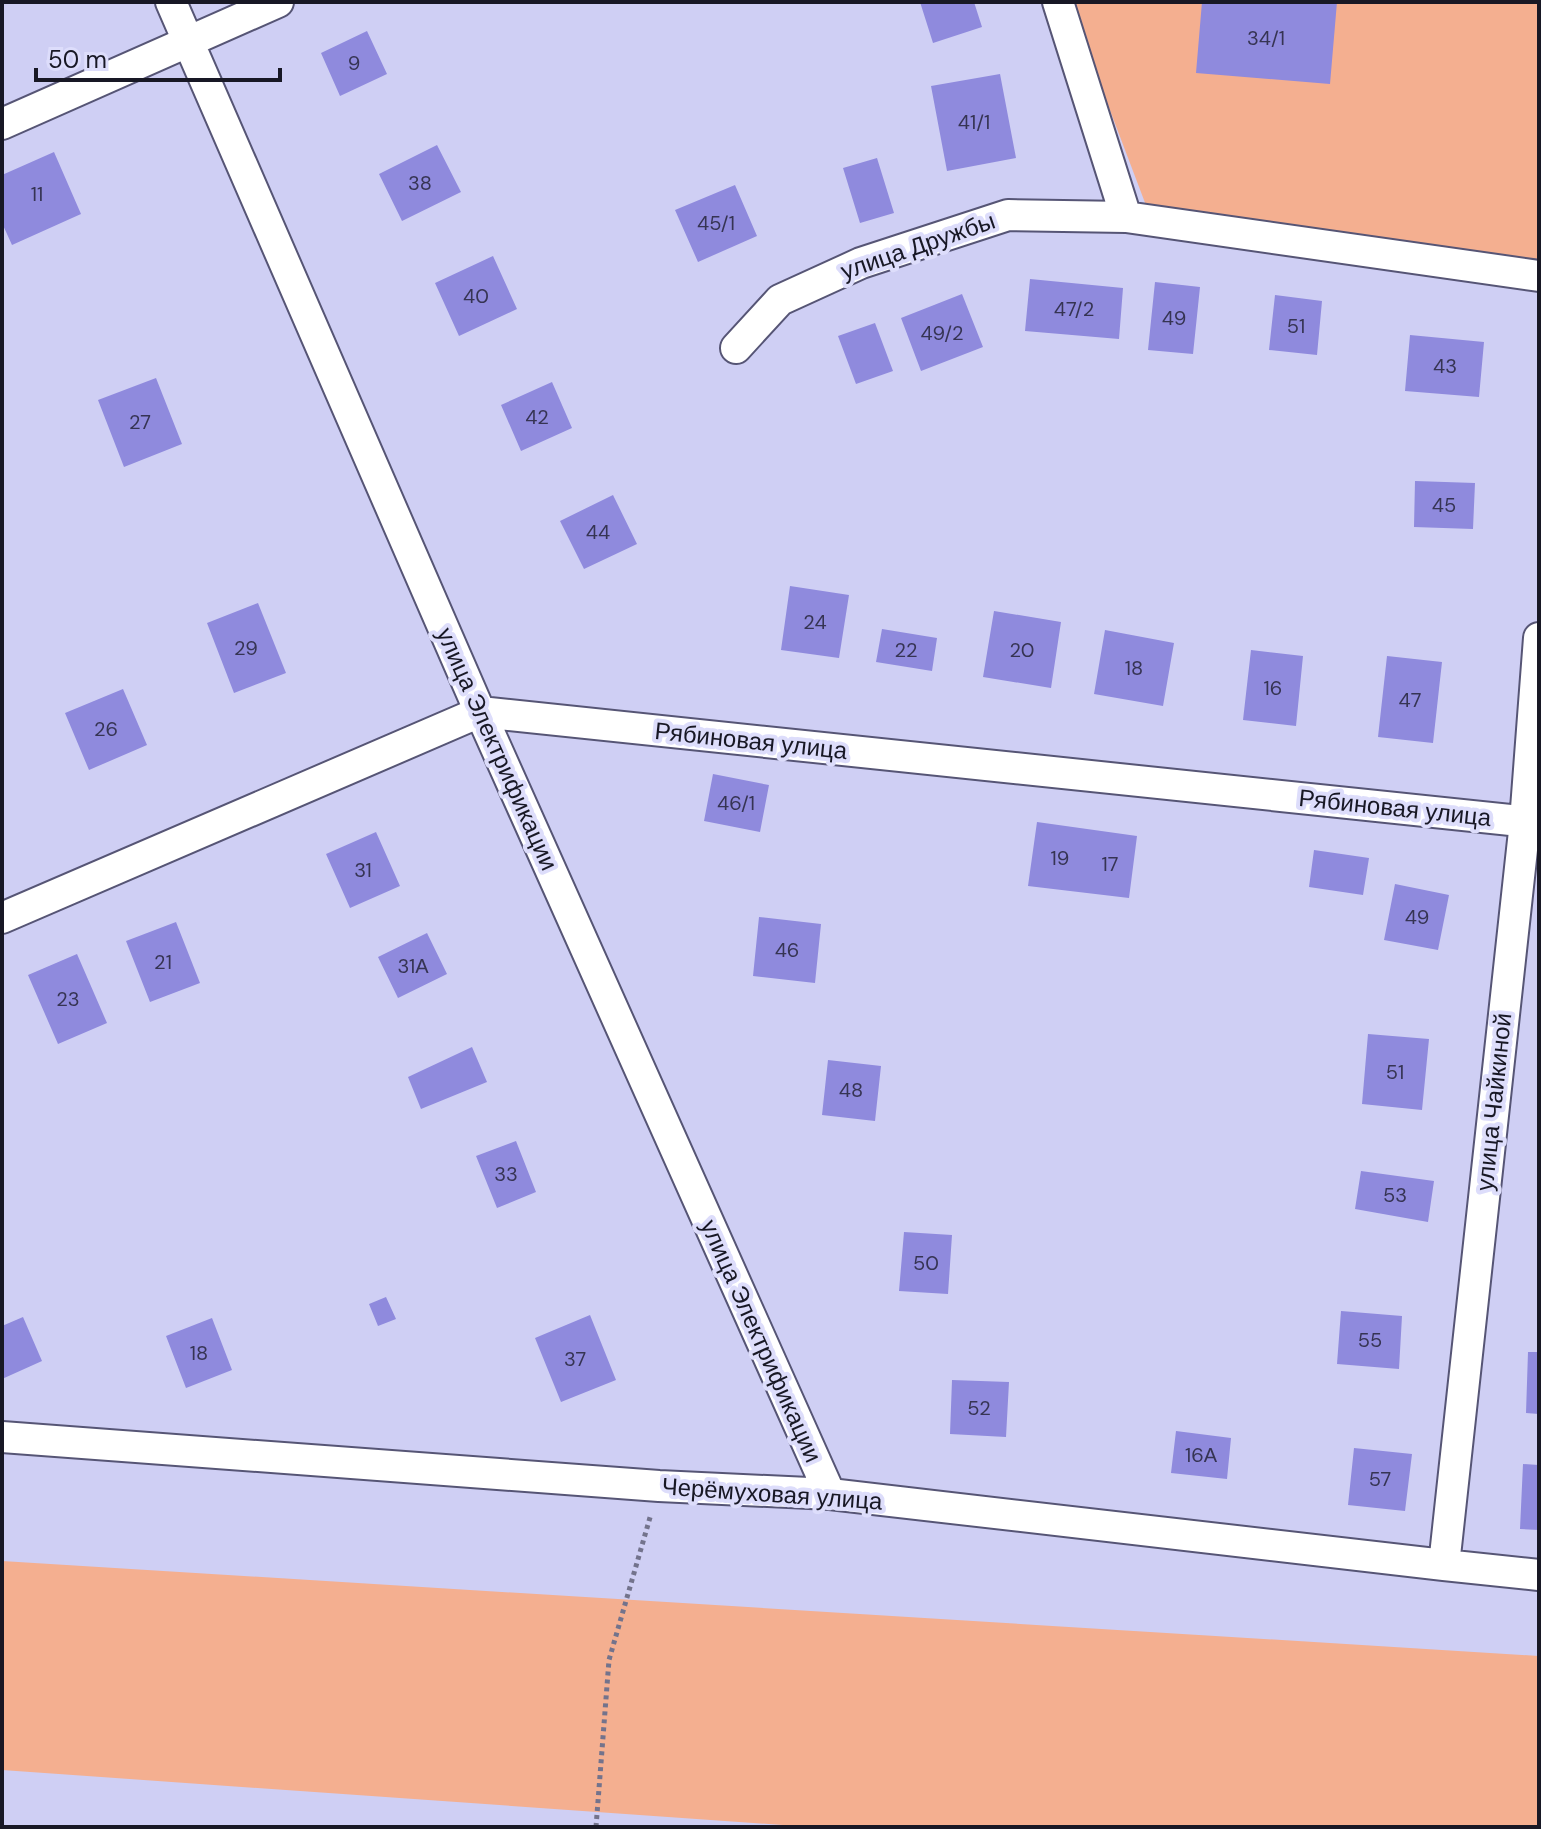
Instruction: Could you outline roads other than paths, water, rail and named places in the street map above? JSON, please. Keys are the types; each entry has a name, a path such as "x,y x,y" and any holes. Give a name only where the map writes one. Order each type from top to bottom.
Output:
{"street":[{"name":"улица Электрификации","path":"171,2 480,712 830,1494"},
{"path":"2,124 278,2"},
{"path":"1058,2 1126,217"},
{"name":"улица Дружбы","path":"736,348 780,300 876,258 1008,215 1126,217 1539,276"},
{"name":"улица Чайкиной","path":"1444,1565 1532,822 1539,638"},
{"name":"Рябиновая улица","path":"2,918 480,712 1532,822"},
{"name":"Черёмуховая улица","path":"2,1437 659,1486 830,1494 1539,1575"}]}
